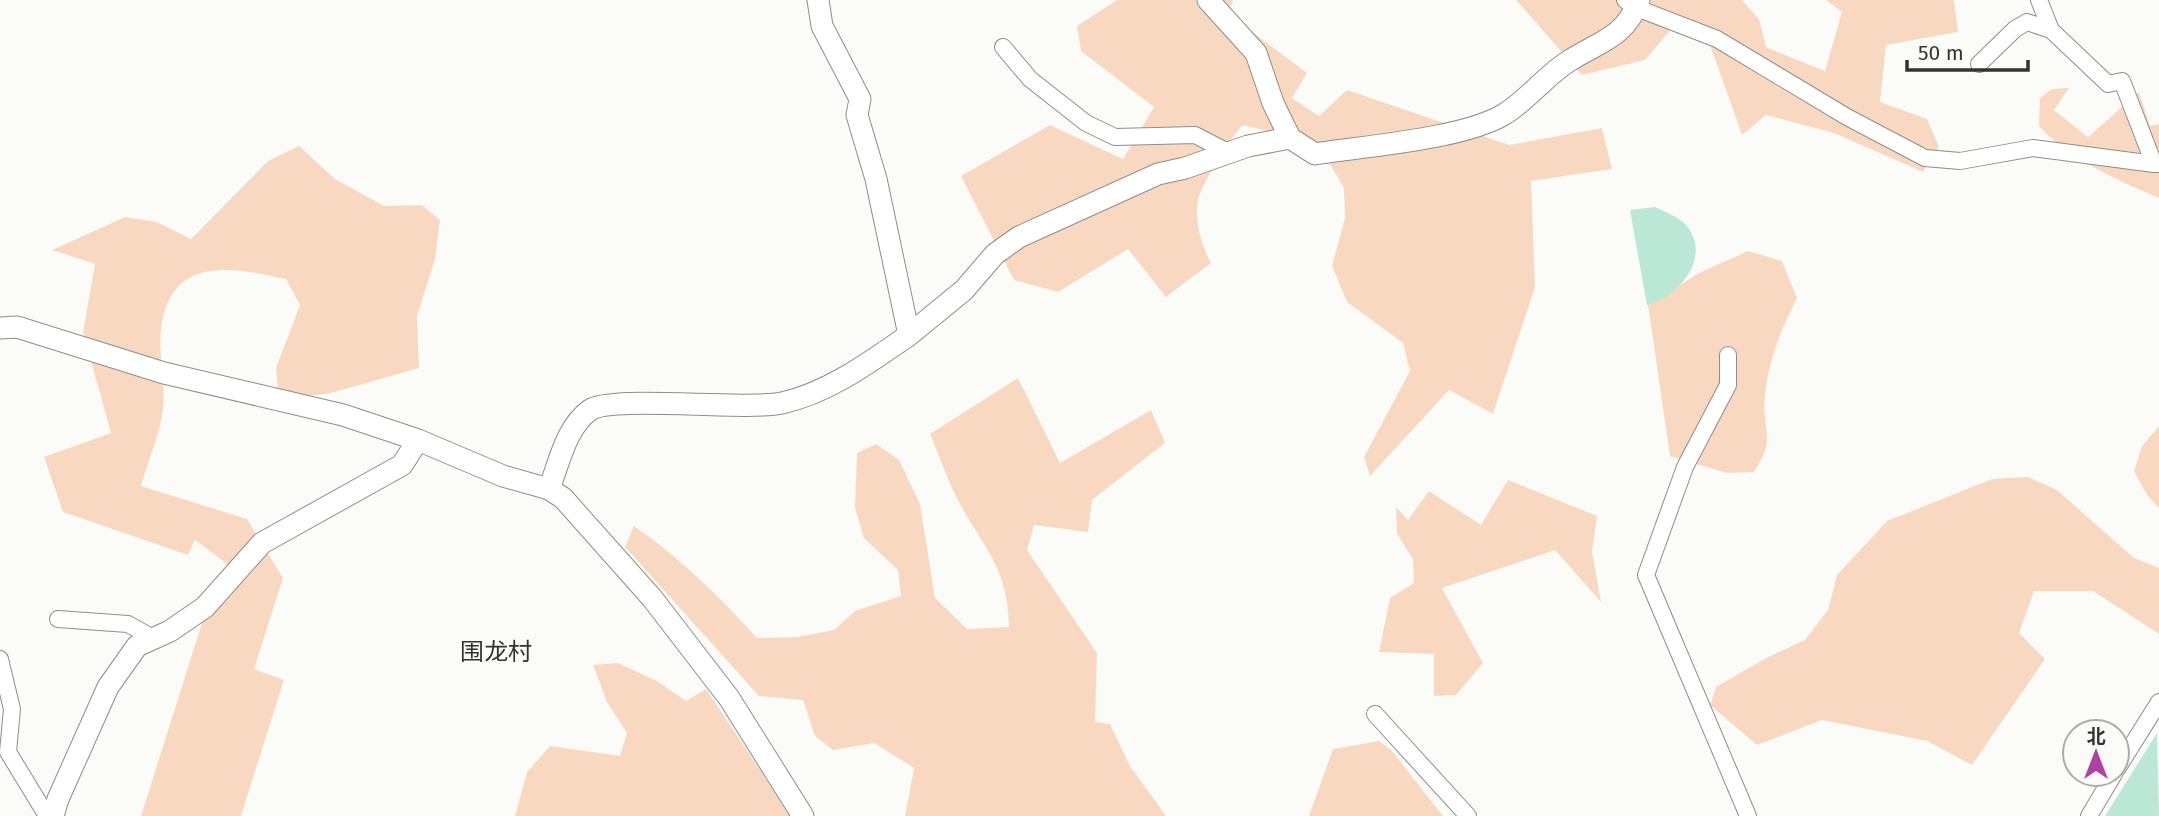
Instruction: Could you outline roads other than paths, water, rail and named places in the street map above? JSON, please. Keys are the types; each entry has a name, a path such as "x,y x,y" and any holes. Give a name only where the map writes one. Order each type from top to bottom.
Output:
{"street":[{"path":"818,0 822,26 860,99 857,115 876,180 908,335"},
{"path":"1208,0 1256,53 1273,103 1290,138 1315,154 1477,128 1504,114 1569,61 1611,39 1633,6 1717,39 1847,117 1925,158 1959,161 2033,148 2157,164"},
{"path":"2039,0 2051,30 2108,84 2122,81 2157,164"},
{"path":"1979,64 2015,29 2027,23 2051,30"},
{"path":"1003,47 1014,62 1049,94 1086,123 1115,137 1195,135 1230,153"},
{"path":"549,489 571,431 592,408 620,405 781,403 860,368 908,335 964,290 995,254 1019,237 1158,174 1290,138"},
{"path":"0,328 17,327 164,373 343,415 418,440 503,476 549,489 563,498 652,598 729,698 803,816"},
{"path":"1728,355 1728,385 1685,467 1646,575 1748,816"},
{"path":"53,816 108,687 137,646 205,607 262,543 402,465 418,440"},
{"path":"58,619 128,624 153,638"},
{"path":"0,659 12,709 4,754 47,816"},
{"path":"2131,747 2159,702"},
{"path":"1375,714 1468,816"},
{"path":"2089,816 2106,788"}],"district":[{"name":"围龙村","path":"496,652"}]}
